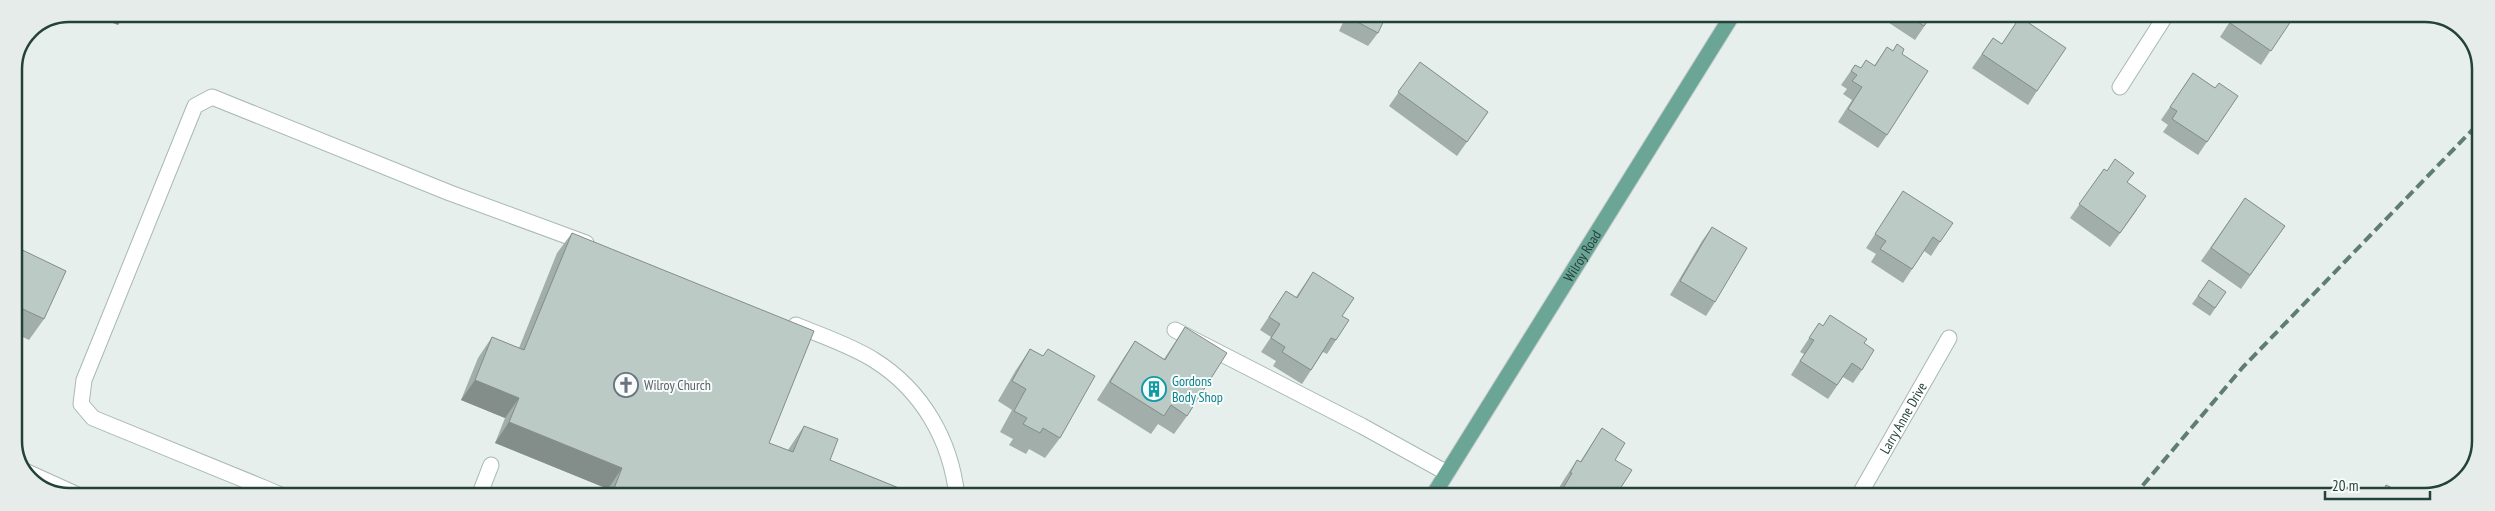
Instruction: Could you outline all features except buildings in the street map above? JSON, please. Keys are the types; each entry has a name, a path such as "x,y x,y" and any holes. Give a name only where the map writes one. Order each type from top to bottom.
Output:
{"main road":[{"name":"Wilroy Road","path":"1437,488 1728,22"}],"street":[{"path":"2120,87 2162,22"},
{"path":"251,488 93,418 81,404 84,380 195,106 212,96 450,193 601,248"},
{"path":"782,320 854,350 874,361 904,384 924,407 943,439 955,476 956,488"},
{"path":"1175,330 1362,426 1446,473"},
{"name":"Larry Anne Drive","path":"1863,488 1950,338"},
{"path":"482,488 491,466"},
{"path":"39,477 62,488"}],"railway":[{"path":"2141,488 2243,367 2472,130"}],"place":[{"name":"Wilroy Church","path":"626,385"},
{"name":"Gordons Body Shop","path":"1154,389"}]}
